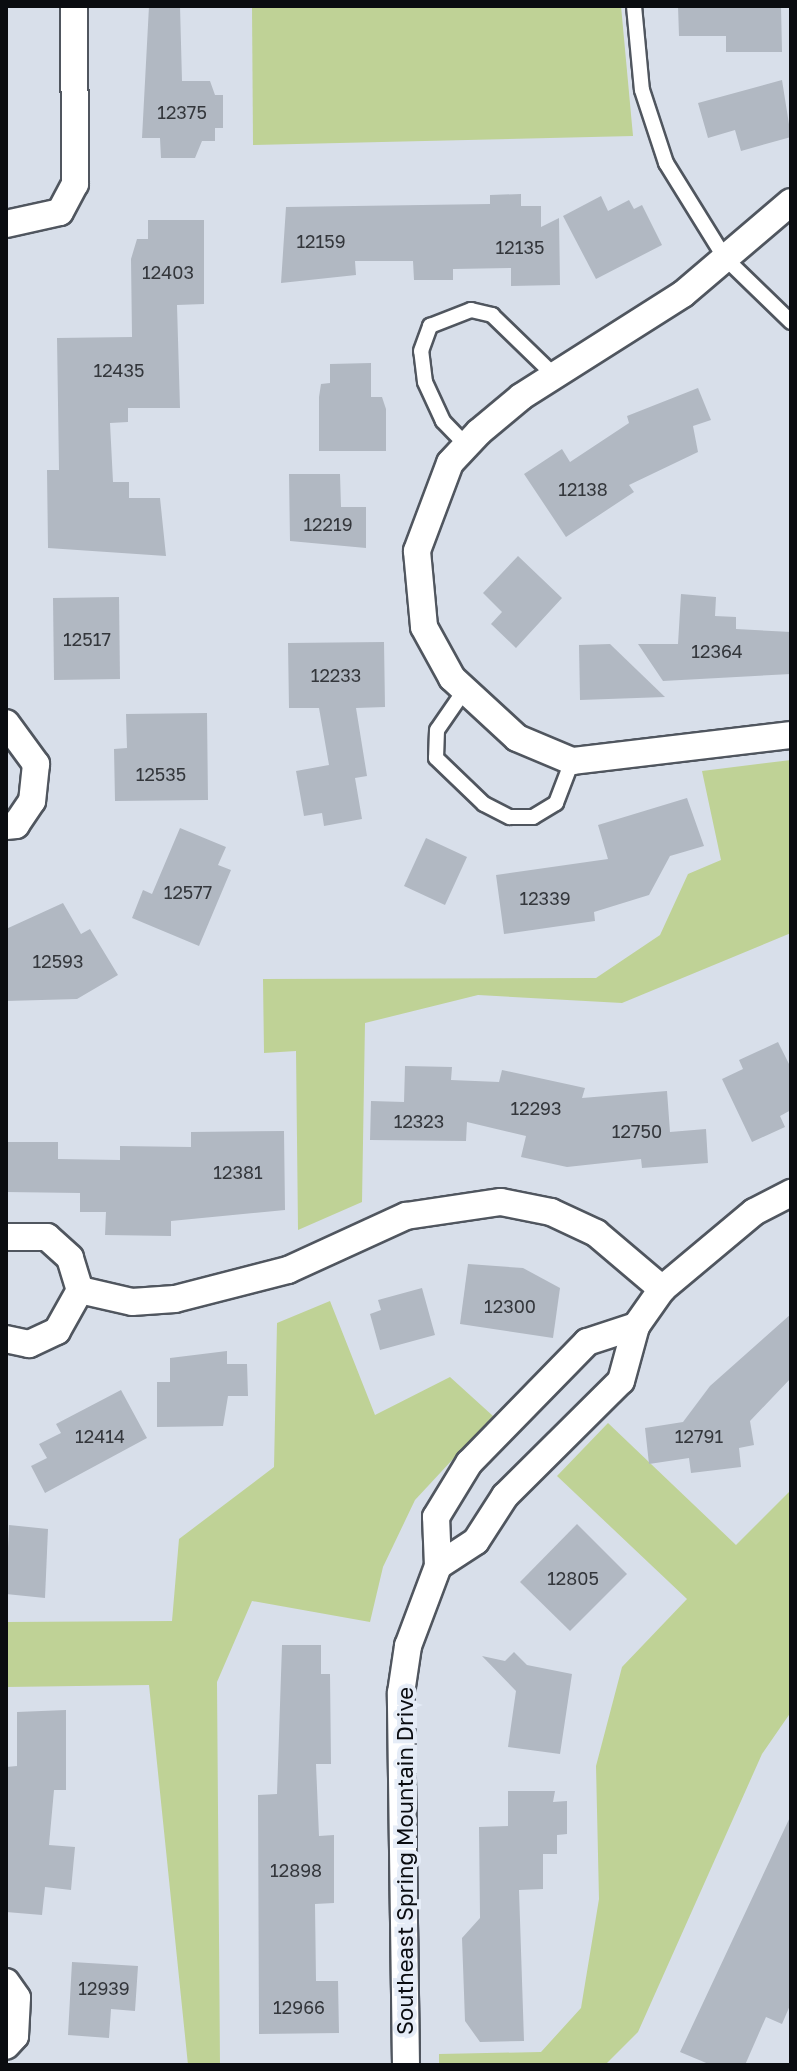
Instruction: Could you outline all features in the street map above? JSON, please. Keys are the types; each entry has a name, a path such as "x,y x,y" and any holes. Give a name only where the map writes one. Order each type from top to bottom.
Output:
{"street":[{"path":"6,224 60,212 75,184 74,6"},
{"path":"791,202 683,294 555,376 467,446 424,517 417,551 424,627 464,691 517,738 572,761 791,735"},
{"path":"6,723 36,764 32,801 16,825 6,826"},
{"path":"438,1566 476,1541 505,1496 621,1381 636,1326 662,1289 754,1212 791,1193"},
{"path":"80,1290 132,1302 175,1299 288,1270 406,1216 501,1202 551,1212 596,1233 662,1289"},
{"path":"6,1237 47,1237 70,1258 80,1290 57,1331 29,1344 6,1339"},
{"name":"Southeast Spring Mountain Drive","path":"406,2065 401,1693 408,1646 438,1566 436,1517 469,1463 587,1342 636,1326"},
{"path":"6,1982 17,1998 15,2036 6,2046"}],"lane":[{"path":"634,6 642,90 666,163 725,258 791,322"},
{"path":"467,446 443,421 425,382 421,351 430,326 471,310 492,315 555,376"},
{"path":"464,691 437,730 436,758 484,804 510,817 533,817 556,803 572,761"}],"green space":[{"path":"252,6 621,6 633,136 253,145"},
{"path":"791,760 791,933 622,1003 478,995 365,1023 362,1202 298,1230 296,1051 264,1053 263,979 596,978 660,935 688,874 721,860 702,771"},
{"path":"330,1301 375,1415 450,1377 493,1416 415,1500 383,1567 370,1622 252,1601 217,1682 220,2065 188,2065 149,1685 6,1687 6,1622 172,1621 179,1539 274,1467 277,1323"},
{"path":"608,1423 736,1545 791,1490 791,1712 762,1754 638,2032 605,2065 439,2065 439,2054 541,2052 581,2008 599,1899 596,1766 622,1667 687,1599 557,1476"}],"building":[{"path":"149,6 180,6 182,81 210,81 215,95 223,95 223,128 215,128 215,141 202,141 195,158 161,158 160,138 142,138"},
{"path":"678,6 781,6 782,52 726,52 726,36 679,36"},
{"path":"782,80 791,137 741,151 735,130 708,138 698,103"},
{"path":"521,194 521,206 541,206 541,227 559,218 560,285 511,286 511,268 453,269 453,280 414,280 413,261 355,261 356,275 281,283 286,207 490,204 490,195"},
{"path":"601,196 608,211 629,200 634,209 642,205 662,245 596,279 563,216"},
{"path":"148,220 204,220 204,304 177,305 180,408 128,408 128,422 110,423 113,482 129,482 129,498 160,498 166,556 48,548 47,470 59,470 57,338 132,337 131,259 137,239 148,239"},
{"path":"371,363 371,397 382,397 386,409 386,451 319,451 319,397 321,384 330,383 330,364"},
{"path":"698,388 711,420 693,426 698,452 629,485 634,492 566,537 524,474 562,449 570,462 629,423 627,416"},
{"path":"289,474 340,474 341,507 366,507 366,548 290,541"},
{"path":"518,556 562,598 516,648 491,624 502,612 483,593"},
{"path":"681,594 716,597 715,616 736,617 736,629 791,632 791,674 663,681 638,644 678,644"},
{"path":"119,597 120,679 54,680 53,598"},
{"path":"384,642 385,707 356,708 367,776 355,778 362,819 324,826 322,813 304,816 296,771 329,765 319,708 289,708 288,643"},
{"path":"610,644 665,697 580,700 579,645"},
{"path":"207,713 208,800 115,801 114,749 127,748 126,714"},
{"path":"687,798 704,846 670,856 649,895 594,912 595,921 504,934 496,875 608,859 598,825"},
{"path":"180,828 226,847 218,865 231,870 199,946 132,918 143,890 152,894"},
{"path":"426,838 467,857 445,905 404,886"},
{"path":"63,903 81,934 90,929 118,975 77,999 6,1001 6,929"},
{"path":"778,1042 791,1068 791,1110 780,1116 785,1127 752,1142 722,1079 743,1069 739,1060"},
{"path":"405,1066 452,1067 451,1080 499,1082 502,1070 585,1088 582,1098 667,1091 670,1132 706,1129 708,1163 642,1168 641,1159 567,1167 521,1157 526,1136 467,1122 466,1141 370,1140 371,1101 404,1102"},
{"path":"284,1131 285,1210 171,1221 171,1236 105,1235 106,1212 80,1212 80,1193 6,1192 6,1142 58,1142 58,1159 120,1160 120,1146 191,1147 191,1132"},
{"path":"468,1264 523,1268 560,1288 553,1338 460,1324"},
{"path":"422,1288 435,1335 380,1350 370,1314 381,1310 378,1300"},
{"path":"791,1314 791,1378 750,1421 754,1445 739,1448 741,1467 691,1473 689,1458 649,1464 645,1428 683,1422 710,1386"},
{"path":"227,1351 227,1364 247,1364 248,1396 228,1396 223,1426 157,1427 157,1382 170,1382 170,1358"},
{"path":"121,1390 147,1438 45,1493 31,1466 47,1458 39,1444 61,1433 56,1424"},
{"path":"577,1524 627,1574 570,1631 520,1582"},
{"path":"9,1525 48,1529 45,1598 6,1594"},
{"path":"282,1645 321,1645 321,1674 330,1674 331,1764 316,1764 319,1836 334,1835 334,1903 315,1904 316,1981 338,1981 339,2033 259,2034 258,1795 277,1794"},
{"path":"514,1652 527,1665 572,1674 560,1754 508,1747 516,1691 482,1656 505,1661"},
{"path":"66,1710 66,1790 54,1790 49,1845 75,1847 71,1890 45,1887 42,1915 6,1912 6,1767 17,1766 17,1712"},
{"path":"508,1791 555,1791 553,1802 567,1801 567,1834 557,1835 557,1854 543,1854 543,1889 519,1890 524,2041 480,2042 465,2021 462,1938 480,1918 479,1827 508,1826"},
{"path":"791,1815 791,2003 782,2024 766,2017 745,2065 711,2065 680,2052"},
{"path":"72,1962 138,1966 135,2011 111,2009 109,2038 68,2035"}]}
